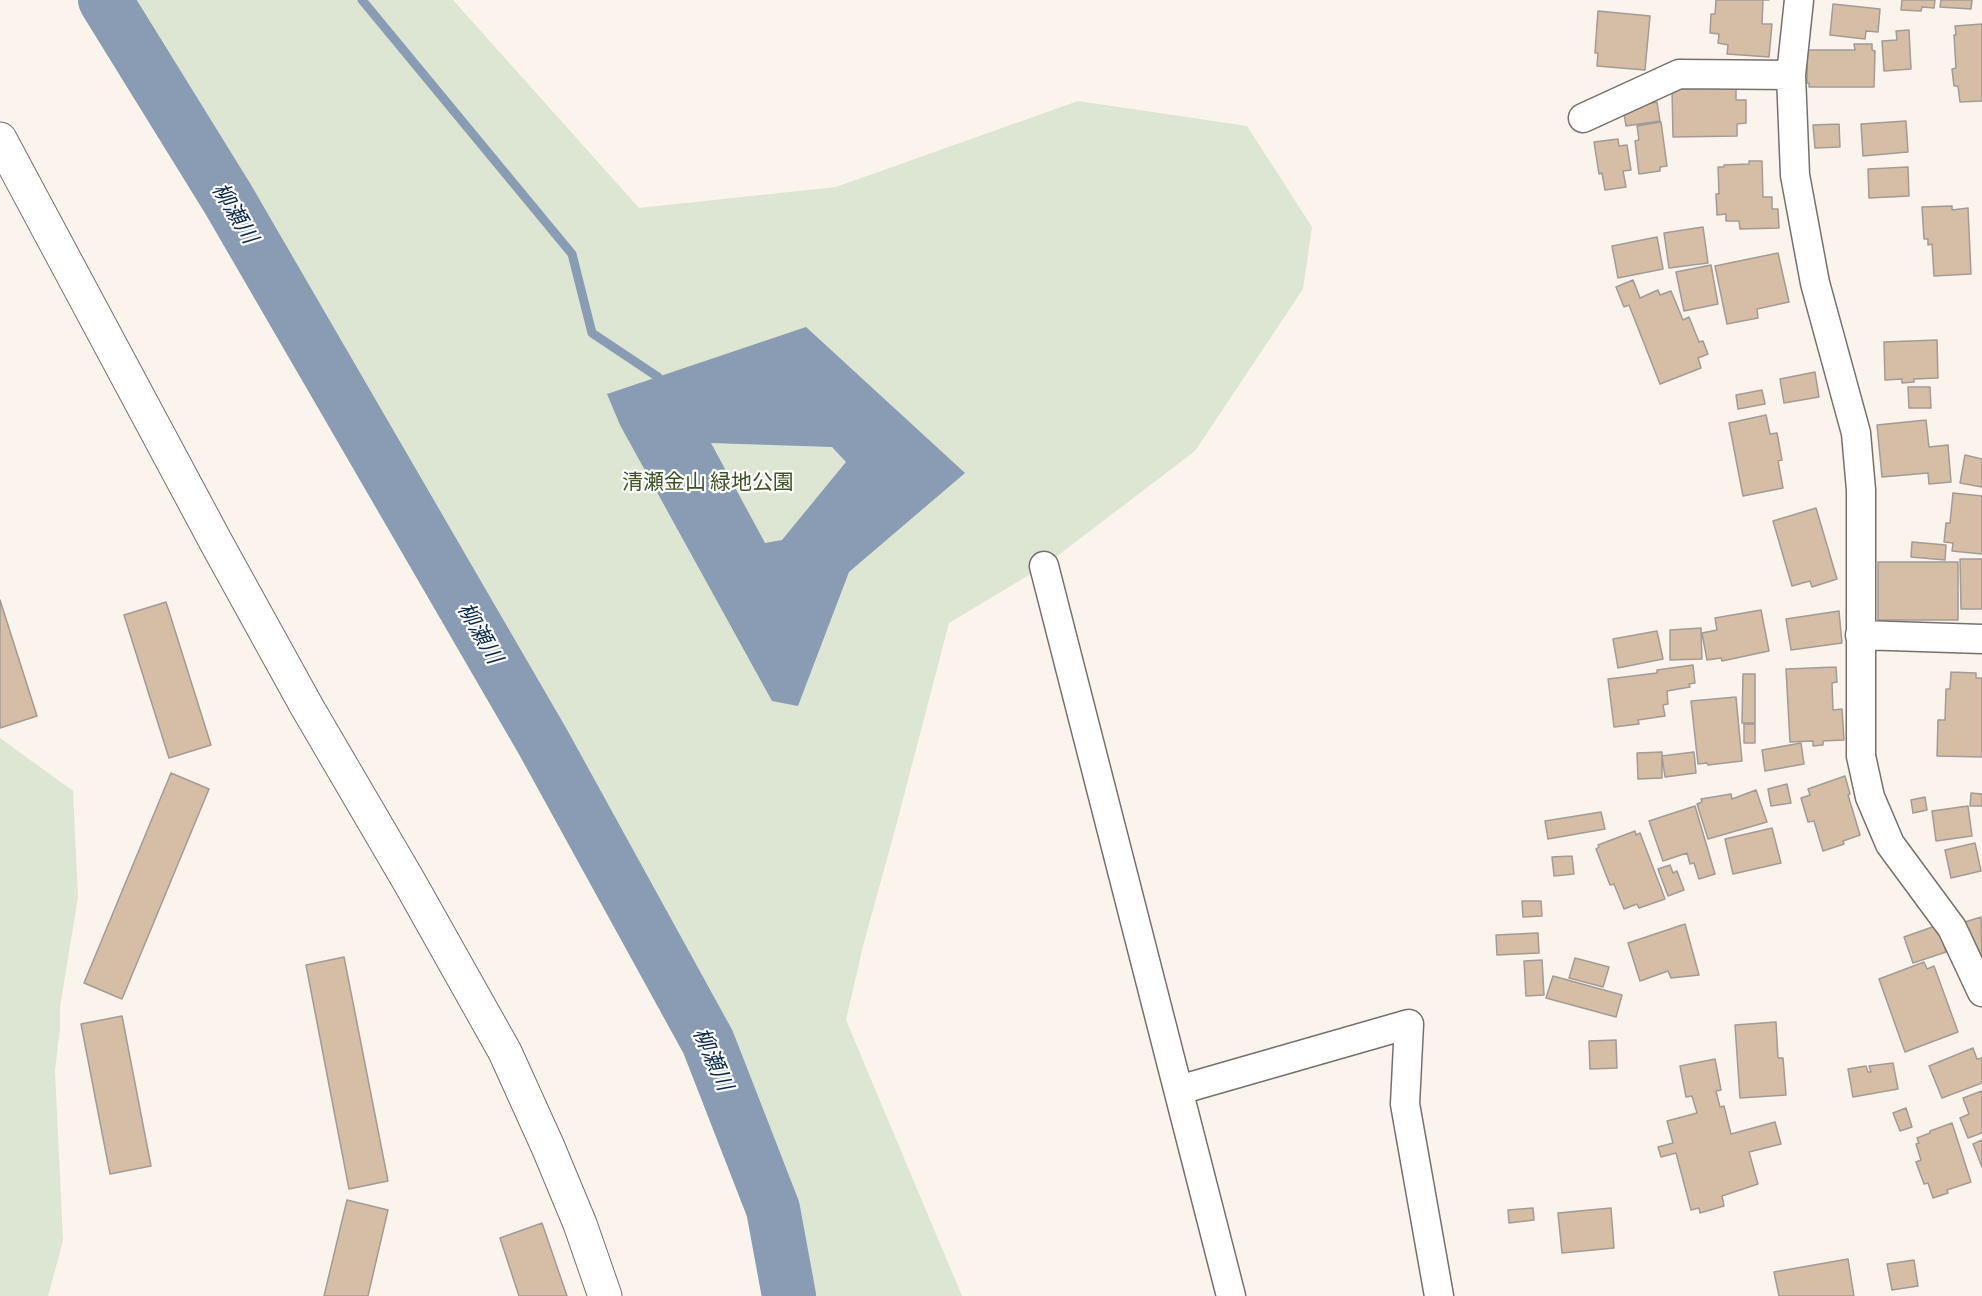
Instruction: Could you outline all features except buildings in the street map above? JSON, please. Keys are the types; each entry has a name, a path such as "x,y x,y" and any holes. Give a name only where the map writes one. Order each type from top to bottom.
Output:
{"street":[{"path":"1799,0 1791,75 1795,175 1815,283 1856,433 1861,490 1862,756 1870,797 1890,844 1952,928 1982,992"},
{"path":"1583,118 1679,74 1791,75"},
{"path":"0,139 307,707 505,1052 580,1224 605,1296"},
{"path":"1044,566 1232,1296"},
{"path":"1860,635 1982,639"},
{"path":"1179,1090 1409,1024 1405,1104 1439,1296"}],"green space":[{"name":"清瀬金山 緑地公園","path":"108,0 453,0 639,208 836,187 1078,101 1247,126 1312,227 1303,289 1195,451 1044,566 949,623 863,946 846,1020 962,1296 794,1296 773,1209 708,1042"},
{"path":"0,738 73,791 78,897 60,1007 55,1070 63,1241 48,1296 0,1296"}],"water":[{"path":"806,327 965,473 849,572 798,706 772,701 620,425 607,394","holes":["711,443 832,447 846,462 782,540 765,543"]}],"waterway":[{"name":"柳瀬川","path":"105,0 228,199 543,742 708,1042 773,1209 789,1296"},
{"path":"362,0 572,254 592,333 658,377"}]}
